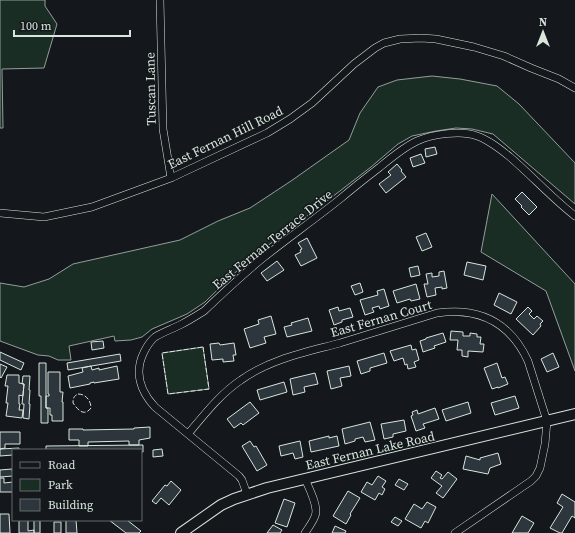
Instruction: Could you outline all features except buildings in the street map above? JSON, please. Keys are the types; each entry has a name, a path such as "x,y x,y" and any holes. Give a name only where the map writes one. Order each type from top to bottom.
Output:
{"street":[{"name":"Tuscan Lane","path":"160,0 163,129 171,178"},
{"name":"East Fernan Hill Road","path":"0,213 44,217 92,207 171,178 266,133 290,119 312,103 354,64 375,48 390,41 409,38 436,39 474,48 504,56 559,79 575,88"},
{"name":"East Fernan Terrace Drive","path":"247,494 239,476 155,407 144,392 140,383 138,371 141,357 147,347 157,336 194,318 204,311 261,259 404,149 417,141 453,133 467,133 476,135 502,150 575,216"},
{"name":"East Fernan Court","path":"188,434 225,392 241,379 264,366 437,313 447,312 468,312 482,316 505,329 515,339 528,361 547,421"},
{"name":"East Fernan Lake Road","path":"181,533 220,505 247,494 306,478 575,414"},
{"path":"455,533 531,481 536,476 540,468 545,444 547,421"},
{"path":"305,533 315,516 316,510 306,478"}],"green space":[{"path":"0,0 45,0 45,6 57,24 44,68 2,69 3,128 0,128"},
{"path":"432,76 460,79 497,86 519,104 575,163 575,204 493,134 472,129 456,128 412,136 398,144 371,167 246,262 205,302 187,314 152,329 142,337 131,340 115,341 114,336 69,346 71,360 58,360 49,356 38,355 0,341 0,283 24,287 49,279 73,264 180,240 218,221 250,208 349,140 360,113 378,87 397,80"},
{"path":"492,194 575,284 575,371 546,291 481,252"},
{"path":"203,347 209,389 168,394 162,353"}],"fence":[{"path":"203,347 209,389 168,394 162,353 203,347"},
{"path":"78,394 88,398 91,408 88,411 81,412 73,403 74,397 78,394"}]}
